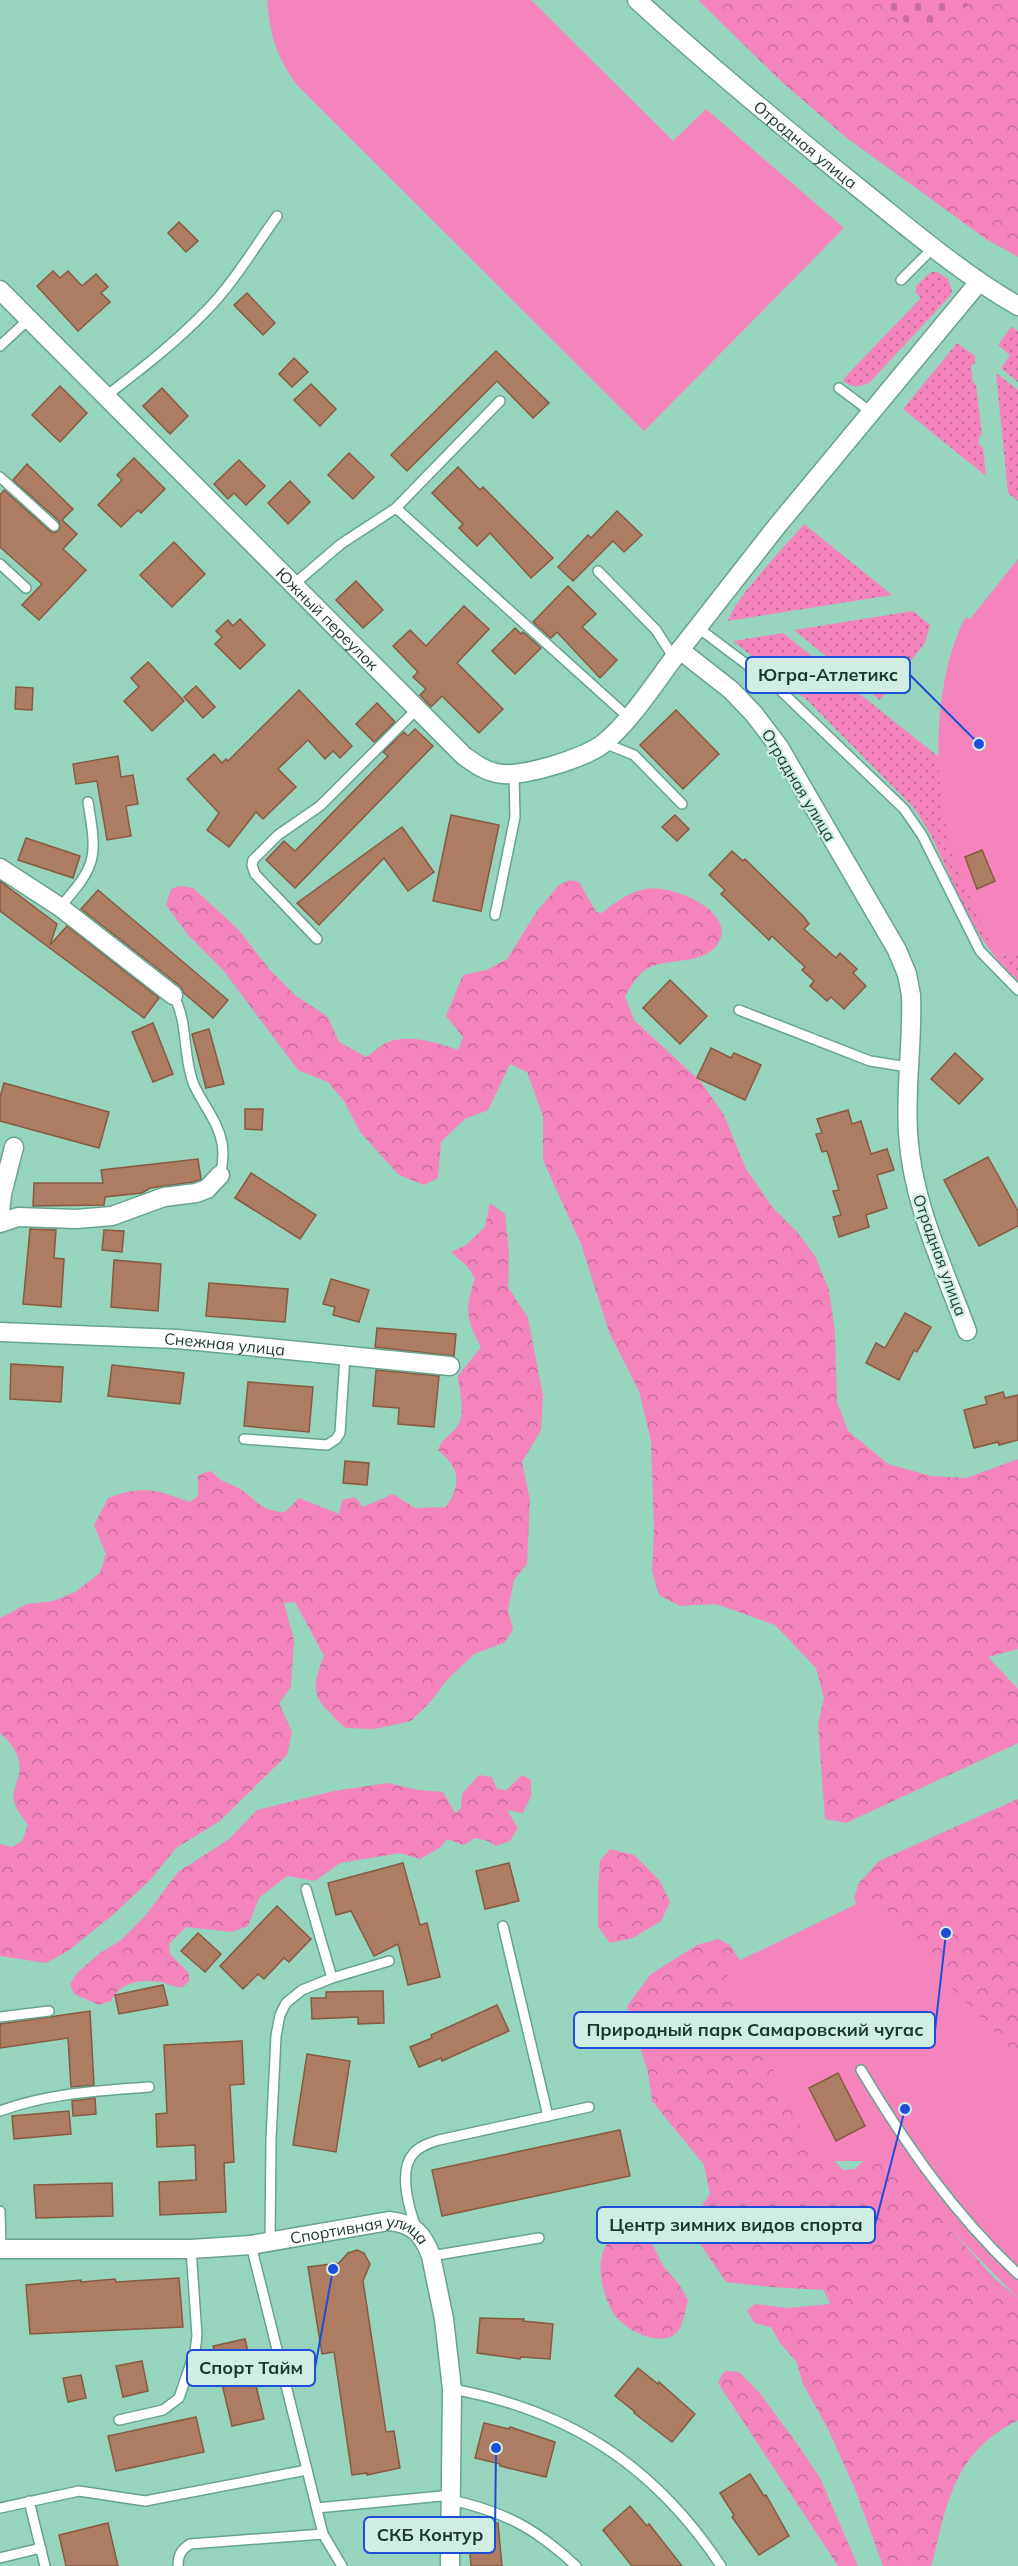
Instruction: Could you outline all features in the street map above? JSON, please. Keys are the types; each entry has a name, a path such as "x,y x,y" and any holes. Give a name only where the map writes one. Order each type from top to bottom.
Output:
{"street":[{"name":"Отрадная улица","path":"637,0 771,117 933,248 979,282 1018,306"},
{"path":"677,654 762,544 979,282"},
{"name":"Южный переулок","path":"0,290 464,756 478,766 496,774 514,775 578,756 604,743 628,717 677,654"},
{"name":"Отрадная улица","path":"677,654 731,690 754,714 779,747 897,950 907,974 911,995 908,1132 912,1168 919,1200 967,1331"},
{"path":"0,868 60,907 173,995"},
{"path":"0,1213 1,1193 14,1147"},
{"path":"0,1223 18,1217 76,1219 112,1216 164,1197 196,1193 207,1189 220,1175"},
{"name":"Снежная улица","path":"0,1332 177,1339 450,1366"},
{"name":"Спортивная улица","path":"1,2252 191,2249 251,2245 389,2221 411,2225 426,2241 444,2319 452,2389 450,2566"}],"lane":[{"path":"106,396 156,357 205,312 222,293 277,216"},
{"path":"901,280 933,248"},
{"path":"0,346 29,319"},
{"path":"839,388 871,412"},
{"path":"294,585 341,544 396,508 500,401"},
{"path":"0,477 54,526"},
{"path":"396,508 628,717"},
{"path":"0,564 26,588"},
{"path":"598,571 677,654"},
{"path":"697,627 778,688 904,809 922,835 980,951 1018,990"},
{"path":"316,939 255,874 252,865 254,860 278,835 320,806 417,709"},
{"path":"604,743 634,755 682,804"},
{"path":"495,915 515,817 514,775"},
{"path":"60,907 85,879 92,862 94,839 88,802"},
{"path":"173,995 180,1006 188,1068 194,1085 214,1119 222,1142 224,1159 220,1175"},
{"path":"739,1010 870,1061 908,1068"},
{"path":"244,1439 327,1445 336,1439 340,1433 345,1356"},
{"path":"306,1889 332,1978"},
{"path":"503,1926 548,2116"},
{"path":"270,2241 271,2128 276,2036 280,2015 286,2003 293,1996 332,1978 389,1962"},
{"path":"0,2017 49,2011"},
{"path":"861,2070 901,2137 930,2178 964,2219 1018,2274"},
{"path":"0,2111 18,2104 66,2094 149,2087"},
{"path":"418,2232 407,2200 408,2162 413,2153 425,2145 589,2106"},
{"path":"389,2221 398,2215 407,2200"},
{"path":"0,2211 1,2252"},
{"path":"431,2256 539,2238"},
{"path":"251,2245 323,2534 342,2566"},
{"path":"118,2420 163,2410 179,2398 195,2351 197,2336 191,2249"},
{"path":"452,2389 520,2404 559,2421 600,2444 625,2461 668,2499 704,2541 721,2566"},
{"path":"0,2508 79,2491 145,2501 307,2470"},
{"path":"317,2508 452,2497 519,2522 549,2541 576,2566"},
{"path":"29,2501 45,2566"},
{"path":"178,2566 179,2555 183,2548 190,2544 323,2534"},
{"path":"0,2558 40,2548"}],"green space":[{"path":"267,0 531,0 673,141 706,109 844,228 644,431 296,84 283,64 275,44"},
{"path":"698,0 1018,0 1018,257 986,239 847,138 783,83"},
{"path":"879,0 976,0 930,30 906,23"},
{"path":"931,272 937,272 948,279 952,291 950,296 870,382 856,386 843,381 921,298 916,293 916,286"},
{"path":"1011,327 1018,331 1018,382 1001,368 1010,355 998,345"},
{"path":"957,343 975,356 975,363 971,366 973,382 976,385 982,434 979,437 979,444 983,448 986,476 903,409"},
{"path":"996,373 1018,390 1018,501 1008,493"},
{"path":"804,524 892,595 728,621 750,586"},
{"path":"1018,559 1018,953 997,955 965,886 950,842 940,789 939,730 946,673 953,646 963,622 966,617 970,619"},
{"path":"913,611 930,625 925,643 880,700 794,630"},
{"path":"783,633 940,758 940,773 997,955 1018,953 1018,981 998,961 982,939 962,903 931,835 914,808 807,700 733,641"},
{"path":"570,880 579,882 596,912 602,913 633,893 655,888 697,901 718,919 722,930 719,942 712,950 694,958 653,966 638,976 625,996 634,1020 701,1082 724,1115 746,1169 773,1208 798,1233 815,1256 829,1290 835,1333 837,1402 848,1431 888,1464 931,1476 966,1478 1018,1459 1018,1649 988,1657 1018,1689 1018,1743 846,1823 825,1819 818,1724 824,1698 816,1668 775,1625 716,1604 680,1606 659,1595 652,1571 654,1531 651,1441 639,1391 609,1332 581,1244 543,1160 543,1116 527,1072 510,1064 488,1110 465,1119 441,1142 438,1178 424,1185 399,1175 360,1132 344,1101 328,1082 298,1070 223,970 188,935 166,905 171,889 180,886 193,888 238,929 270,970 296,996 328,1017 339,1042 366,1057 386,1043 404,1039 423,1040 458,1050 463,1037 446,1016 463,975 487,970 507,959 537,911 559,885"},
{"path":"490,1203 505,1214 509,1254 508,1287 528,1318 543,1396 541,1430 522,1462 530,1500 527,1564 514,1580 508,1610 513,1630 504,1643 474,1654 446,1681 432,1700 411,1721 375,1729 345,1728 317,1696 316,1680 324,1656 295,1602 284,1603 294,1640 291,1687 279,1703 292,1732 287,1755 220,1821 176,1848 151,1879 115,1913 68,1951 46,1963 0,1956 0,1844 12,1847 22,1841 28,1825 16,1808 13,1798 20,1765 13,1747 0,1733 0,1618 27,1604 53,1601 75,1592 100,1573 106,1554 94,1525 108,1498 141,1490 168,1494 190,1502 198,1496 198,1475 211,1471 220,1479 239,1488 262,1506 278,1511 285,1512 299,1498 339,1514 342,1500 355,1497 363,1507 393,1494 415,1508 446,1507 455,1490 456,1476 451,1463 438,1450 456,1428 461,1417 462,1403 458,1376 481,1347 468,1313 469,1298 475,1278 467,1266 451,1252 466,1245 485,1227"},
{"path":"479,1775 492,1777 497,1789 506,1790 522,1775 531,1780 531,1796 523,1813 507,1810 518,1828 510,1841 496,1846 488,1841 475,1838 464,1845 447,1839 441,1847 420,1859 400,1853 340,1863 315,1881 287,1876 259,1898 248,1926 232,1932 186,1927 169,1944 170,1954 189,1973 189,1981 183,1987 160,1982 131,1983 120,1990 111,2001 99,2005 74,1994 70,1984 77,1973 100,1953 120,1941 145,1916 178,1872 228,1840 257,1810 334,1791 388,1783 418,1790 443,1792 455,1813 461,1808 462,1794"},
{"path":"1018,1799 1018,2078 860,1915 854,1898 859,1883 879,1861"},
{"path":"610,1849 634,1855 660,1881 670,1902 661,1921 633,1938 610,1943 598,1927 598,1888 600,1861"},
{"path":"867,1899 1018,2057 1018,2298 883,2161 817,2161 724,1968"},
{"path":"718,1939 730,1945 739,1959 758,1975 822,2147 843,2170 855,2169 871,2154 879,2150 995,2279 1018,2298 1018,2420 991,2437 971,2457 963,2469 950,2496 931,2566 883,2566 855,2489 829,2431 803,2384 796,2361 780,2343 771,2327 754,2323 747,2310 755,2304 788,2308 830,2304 824,2290 726,2282 698,2241 694,2218 710,2194 704,2165 652,2101 648,2072 627,2006 651,1974 697,1945"},
{"path":"638,2229 654,2247 663,2266 679,2284 688,2300 678,2331 668,2338 659,2339 640,2334 623,2324 612,2311 604,2292 601,2269 605,2248 611,2239 620,2233"},
{"path":"727,2371 739,2372 759,2392 800,2448 820,2478 858,2566 838,2566 718,2383 722,2374"}],"building":[{"path":"179,222 198,241 186,252 168,233"},
{"path":"53,271 60,278 68,271 82,286 96,274 108,287 101,293 110,302 78,331 37,286"},
{"path":"247,293 275,323 263,335 234,305"},
{"path":"496,351 549,403 533,418 497,381 407,471 391,455"},
{"path":"294,358 308,372 292,387 279,374"},
{"path":"311,384 336,409 320,426 294,400"},
{"path":"60,386 87,413 60,442 32,415"},
{"path":"162,388 188,416 170,434 143,406"},
{"path":"349,453 374,477 353,499 328,475"},
{"path":"134,458 165,489 141,513 138,510 121,527 98,505 122,480 117,475"},
{"path":"239,460 265,486 246,505 234,493 228,499 214,484"},
{"path":"27,464 73,509 62,520 77,534 63,549 86,570 39,620 22,605 42,584 0,547 0,495 4,490 50,531 55,533 60,528 59,521 13,480"},
{"path":"458,467 480,490 483,487 553,558 531,578 490,533 477,546 459,528 463,524 432,493"},
{"path":"290,481 310,502 288,524 268,503"},
{"path":"617,511 642,535 624,552 613,541 573,581 558,567 588,535 591,538"},
{"path":"174,542 205,574 172,607 140,575"},
{"path":"356,581 383,610 363,628 336,600"},
{"path":"568,586 596,614 582,627 617,660 600,678 557,632 551,638 533,622"},
{"path":"464,606 489,629 457,663 503,709 479,733 442,696 431,707 420,695 426,689 413,677 418,672 393,646 410,630 426,646"},
{"path":"240,619 265,645 240,669 215,644 222,637 216,631 228,620 233,626"},
{"path":"515,628 541,648 515,674 492,651"},
{"path":"148,662 184,701 152,731 124,701 139,687 131,678"},
{"path":"196,686 215,707 203,718 184,697"},
{"path":"16,687 33,688 32,710 15,709"},
{"path":"299,690 352,746 340,758 333,751 325,759 308,740 278,769 296,787 263,819 256,812 229,847 207,830 219,813 187,779 214,754 222,763 226,759 228,761"},
{"path":"377,703 395,722 374,742 356,724"},
{"path":"676,710 719,754 683,789 640,745"},
{"path":"415,729 433,746 295,888 266,860 284,841 295,851 388,756 383,752 404,732 408,736"},
{"path":"118,756 121,777 133,775 138,804 126,806 131,836 107,840 97,781 76,784 73,764"},
{"path":"451,815 499,825 481,911 433,901"},
{"path":"675,815 689,829 677,841 662,827"},
{"path":"402,827 434,872 408,891 384,858 319,925 297,903"},
{"path":"26,838 80,856 73,878 18,860"},
{"path":"982,850 995,881 977,889 965,857"},
{"path":"732,851 743,861 745,859 804,917 809,924 804,929 836,958 840,953 857,969 853,973 866,986 844,1009 831,997 827,1001 810,986 814,981 802,970 805,967 772,936 769,940 721,894 725,890 709,875"},
{"path":"0,881 57,924 50,945 67,926 159,998 144,1018 0,911"},
{"path":"98,890 228,1000 213,1018 184,993 180,986 81,909"},
{"path":"670,980 707,1016 680,1044 643,1008"},
{"path":"153,1023 173,1074 153,1082 132,1032"},
{"path":"209,1029 224,1084 206,1088 192,1034"},
{"path":"711,1048 731,1058 734,1053 761,1065 745,1100 697,1078"},
{"path":"955,1053 983,1079 959,1104 931,1079"},
{"path":"4,1083 109,1112 99,1148 0,1121 0,1097"},
{"path":"245,1109 263,1109 262,1130 245,1129"},
{"path":"848,1110 852,1124 861,1121 871,1154 887,1149 894,1170 877,1175 887,1208 866,1215 869,1227 839,1237 833,1217 841,1215 833,1191 839,1190 827,1151 822,1152 816,1134 822,1133 817,1119"},
{"path":"988,1157 1018,1211 1018,1226 979,1246 944,1180"},
{"path":"198,1159 201,1179 193,1182 150,1188 142,1193 105,1197 104,1205 33,1206 34,1183 103,1183 101,1170"},
{"path":"251,1173 316,1215 300,1239 235,1198"},
{"path":"30,1229 56,1230 54,1258 64,1259 61,1307 23,1304"},
{"path":"104,1230 124,1231 122,1252 102,1250"},
{"path":"114,1260 161,1264 158,1311 111,1307"},
{"path":"331,1279 369,1290 359,1322 333,1315 335,1307 323,1304"},
{"path":"209,1283 288,1289 285,1322 206,1316"},
{"path":"905,1313 931,1327 917,1352 914,1350 899,1380 866,1363 876,1343 885,1348"},
{"path":"377,1328 456,1334 454,1356 375,1347"},
{"path":"11,1364 63,1367 61,1402 10,1399"},
{"path":"112,1365 184,1373 180,1404 108,1396"},
{"path":"376,1370 439,1376 434,1427 398,1424 399,1408 373,1406"},
{"path":"248,1382 313,1387 309,1432 244,1426"},
{"path":"1003,1392 1005,1398 1018,1395 1018,1440 974,1448 964,1410 987,1404 985,1397"},
{"path":"345,1461 369,1463 367,1485 343,1483"},
{"path":"403,1863 420,1925 427,1923 440,1977 408,1985 398,1944 374,1956 351,1911 336,1915 328,1883"},
{"path":"509,1863 519,1901 485,1909 476,1871"},
{"path":"277,1906 311,1939 289,1962 284,1958 264,1979 258,1974 243,1989 220,1966"},
{"path":"198,1933 221,1954 205,1972 181,1951"},
{"path":"163,1985 168,2005 119,2014 115,1995"},
{"path":"383,1991 384,2023 358,2024 358,2017 312,2019 311,1998 326,1998 326,1992"},
{"path":"497,2005 509,2031 442,2061 441,2058 419,2067 410,2047"},
{"path":"90,2011 94,2085 71,2087 68,2038 0,2048 0,2024"},
{"path":"242,2041 244,2084 230,2085 234,2162 224,2163 226,2212 160,2215 159,2182 196,2180 195,2145 157,2147 156,2114 167,2113 164,2045"},
{"path":"307,2054 350,2061 336,2152 293,2145"},
{"path":"838,2073 865,2126 836,2141 809,2088"},
{"path":"95,2098 96,2114 73,2116 72,2101"},
{"path":"69,2111 71,2134 14,2139 12,2116"},
{"path":"620,2130 630,2176 442,2216 432,2170"},
{"path":"112,2183 113,2216 36,2218 34,2185"},
{"path":"357,2250 364,2253 370,2264 363,2281 386,2432 394,2431 400,2468 367,2475 367,2473 352,2475 334,2352 322,2354 308,2267 339,2263 348,2253"},
{"path":"179,2278 183,2327 30,2334 26,2285 81,2280 81,2282 115,2279 116,2282"},
{"path":"480,2318 524,2319 523,2321 553,2324 550,2359 521,2357 520,2359 477,2353"},
{"path":"245,2339 264,2419 232,2426 213,2346"},
{"path":"142,2361 148,2391 123,2397 116,2366"},
{"path":"638,2368 658,2384 659,2382 695,2414 672,2442 615,2396"},
{"path":"81,2375 86,2398 68,2402 63,2378"},
{"path":"196,2417 204,2452 116,2471 108,2436"},
{"path":"484,2423 509,2429 510,2427 555,2442 546,2477 475,2458"},
{"path":"750,2474 764,2496 766,2495 789,2536 759,2555 732,2517 734,2515 720,2493"},
{"path":"630,2506 647,2526 649,2524 682,2566 632,2566 603,2530"},
{"path":"108,2523 118,2566 66,2566 59,2535"},
{"path":"498,2523 502,2566 471,2566 468,2526"}],"place":[{"name":"Югра-Атлетикс","path":"979,744"},
{"name":"Природный парк Самаровский чугас","path":"946,1933"},
{"name":"Центр зимних видов спорта","path":"905,2109"},
{"name":"Спорт Тайм","path":"333,2269"},
{"name":"СКБ Контур","path":"496,2448"}]}
